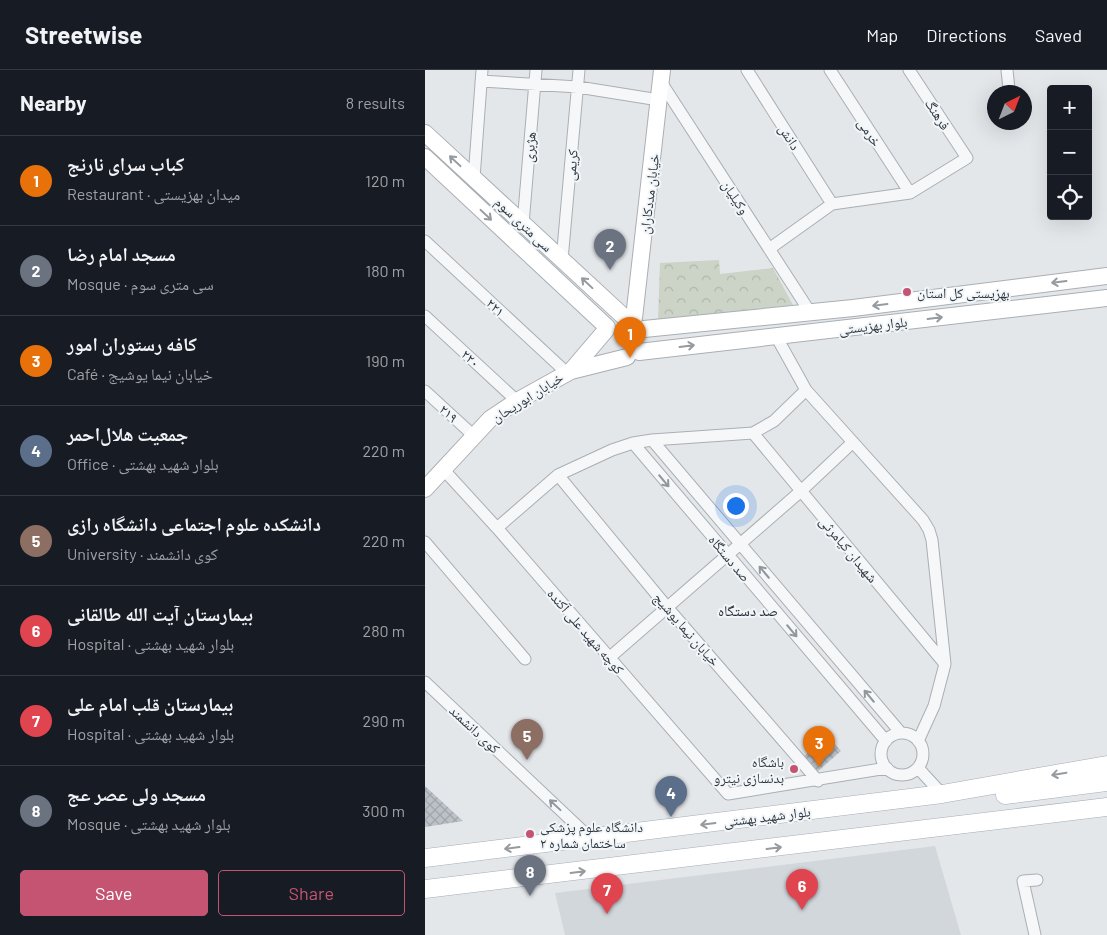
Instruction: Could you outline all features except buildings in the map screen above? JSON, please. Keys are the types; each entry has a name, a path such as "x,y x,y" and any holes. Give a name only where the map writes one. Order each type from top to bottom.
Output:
{"main road":[{"name":"خیابان مددکاران","path":"634,321 662,76"},
{"name":"سی متری سوم","path":"425,133 562,260 634,321"},
{"name":"سی متری سوم","path":"425,158 606,329"},
{"path":"1100,277 1107,267"},
{"name":"بلوار بهزیستی","path":"634,321 853,308 1100,277"},
{"name":"بلوار بهزیستی","path":"633,354 1107,298"},
{"path":"853,308 853,327"},
{"path":"569,372 613,320 634,321 645,341 633,354 621,357 610,350 605,339 606,329"},
{"name":"خیابان ابوریحان","path":"426,487 490,419 517,400 569,372 633,354"},
{"path":"791,813 814,819 1103,774"},
{"name":"بلوار شهید بهشتی","path":"425,858 1103,774"},
{"path":"425,890 796,846 1103,804"}],"street":[{"name":"هژبری","path":"523,224 536,70"},
{"name":"کریمی","path":"562,260 579,70"},
{"name":"دانش","path":"747,70 832,204"},
{"name":"خرمی","path":"830,70 910,193"},
{"name":"فرهنگ","path":"909,70 967,158 910,193"},
{"path":"1007,70 1009,85"},
{"path":"474,178 481,75 659,100"},
{"name":"وکیلیان","path":"662,76 810,312"},
{"path":"769,249 832,204 910,193"},
{"name":"۲۲۱","path":"425,241 569,372"},
{"name":"۲۲۰","path":"425,316 517,400"},
{"path":"776,336 806,390 923,520 929,530 932,540 945,664 934,706 919,740 923,754 922,761 918,768 911,773 903,775 894,773 887,768 881,755 885,741 901,733 919,740"},
{"path":"497,528 558,475 612,450 652,440 753,433 775,421 806,390"},
{"name":"۲۱۹","path":"425,391 474,436"},
{"name":"شهیدان کیامرثی","path":"753,433 945,664"},
{"name":"صد دستگاه","path":"652,440 901,733"},
{"path":"609,658 801,491 853,442"},
{"name":"صد دستگاه","path":"633,444 885,741"},
{"name":"کوچه شهید علی آکنده","path":"443,469 497,528 728,794 818,780"},
{"name":"خیابان نیما یوشیج","path":"558,475 667,607 818,780"},
{"path":"425,542 525,659"},
{"name":"کوی دانشمند","path":"425,682 590,838"},
{"path":"818,780 887,768"},
{"path":"918,768 942,794"},
{"path":"1035,935 1023,881 1037,880"}],"shaded area":[{"path":"935,846 961,935 565,935 555,893"}],"green space":[{"path":"719,260 720,274 773,268 793,305 658,320 660,263"}],"place":[{"name":"مسجد امام رضا","path":"610,270"},
{"name":"بهزیستی کل استان","path":"907,292"},
{"name":"کباب سرای نارنج","path":"630,358"},
{"name":"دانشکده علوم اجتماعی دانشگاه رازی","path":"527,760"},
{"name":"کافه رستوران امور","path":"819,767"},
{"name":"باشگاه بدنسازی نیترو","path":"794,769"},
{"name":"جمعیت هلال‌احمر","path":"671,817"},
{"name":"دانشگاه علوم پزشکی ساختمان شماره ۲","path":"530,834"},
{"name":"مسجد ولی عصر عج","path":"530,896"},
{"name":"بیمارستان آیت الله طالقانی","path":"802,910"},
{"name":"بیمارستان قلب امام علی","path":"607,914"}],"district":[{"name":"صد دستگاه","path":"748,610"}]}
